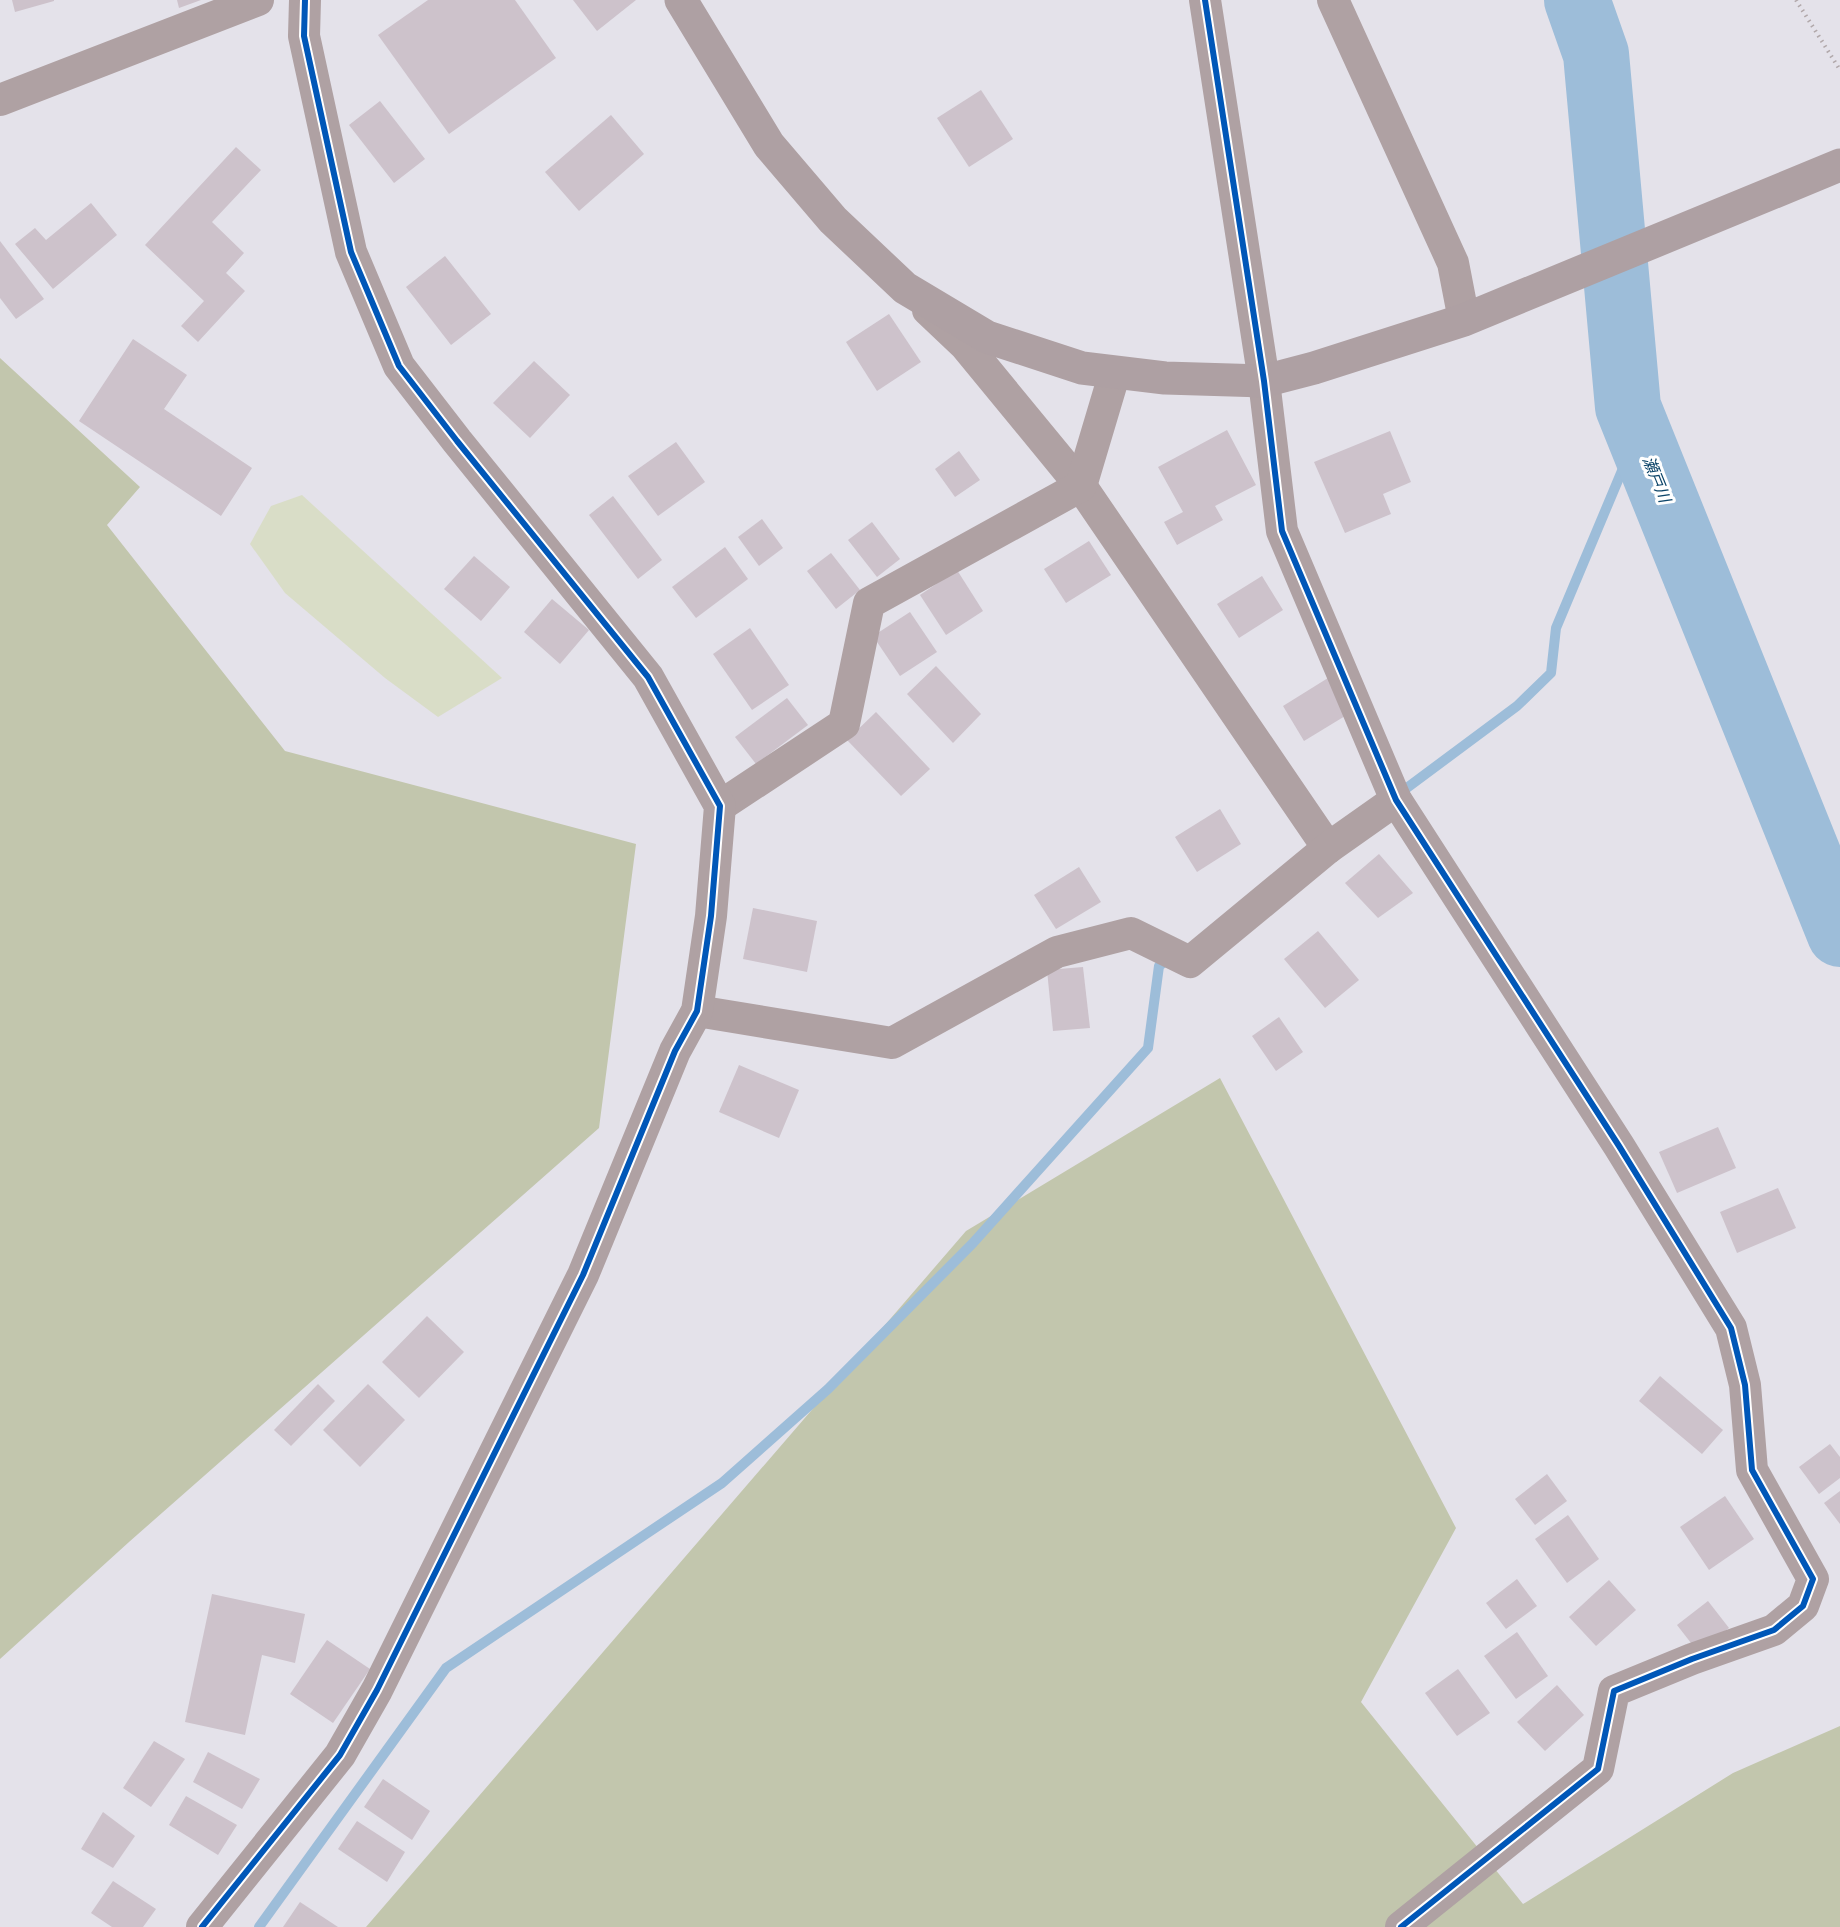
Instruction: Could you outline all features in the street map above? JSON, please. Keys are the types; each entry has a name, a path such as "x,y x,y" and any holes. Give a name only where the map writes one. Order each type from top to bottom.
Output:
{"street":[{"path":"0,100 258,0"},
{"path":"202,1927 340,1755 377,1690 583,1275 675,1051 697,1011 711,916 720,806 648,676 399,366 351,252 304,36 305,0"},
{"path":"681,0 769,145 833,220 966,346 1081,486 1328,848"},
{"path":"1205,0 1264,381 1282,531 1396,800 1619,1146 1731,1328 1745,1385 1752,1470 1814,1579 1803,1606 1774,1630 1692,1659 1614,1691 1598,1769 1401,1927"},
{"path":"1333,0 1453,263 1464,320"},
{"path":"906,288 987,337 1082,368 1165,378 1264,381 1464,320 1840,165"},
{"path":"720,806 843,724 869,603 1081,486 1115,372"},
{"path":"697,1011 892,1043 1057,952 1131,933 1190,962 1328,848 1396,800"}],"path":[{"path":"1796,0 1840,70"}],"green space":[{"path":"0,358 140,487 107,525 285,751 636,844 599,1128 129,1542 0,1659"},
{"path":"302,495 502,678 438,717 385,678 285,593 250,544 271,506"},
{"path":"1220,1078 1456,1528 1361,1702 1523,1904 1733,1773 1840,1726 1840,1927 366,1927 966,1231"}],"building":[{"path":"12,0 54,0 54,1 15,12"},
{"path":"177,0 201,0 179,8"},
{"path":"428,0 515,0 556,58 449,134 378,35"},
{"path":"573,0 636,0 597,31"},
{"path":"981,90 1013,139 969,167 937,118"},
{"path":"380,101 425,159 394,183 349,125"},
{"path":"611,115 644,154 579,211 545,172"},
{"path":"236,147 261,170 212,222 244,253 226,273 245,291 198,342 181,326 204,301 145,245"},
{"path":"91,203 117,235 53,289 15,244 35,228 46,240"},
{"path":"0,241 44,299 16,319 0,298"},
{"path":"445,256 491,314 451,345 406,287"},
{"path":"889,314 921,362 877,391 846,342"},
{"path":"133,339 187,375 164,409 252,468 221,516 79,421"},
{"path":"534,361 570,395 530,438 493,403"},
{"path":"1227,430 1256,485 1215,506 1223,520 1177,545 1164,522 1183,512 1158,467"},
{"path":"1390,431 1411,482 1383,494 1391,514 1345,533 1314,462"},
{"path":"676,442 705,482 658,516 628,476"},
{"path":"959,451 980,480 955,497 935,469"},
{"path":"613,496 662,560 638,579 589,515"},
{"path":"762,519 783,548 759,566 738,537"},
{"path":"872,522 900,559 877,577 848,540"},
{"path":"1089,541 1111,575 1066,603 1044,569"},
{"path":"725,547 748,579 696,618 672,587"},
{"path":"831,553 860,590 836,609 807,571"},
{"path":"474,556 510,587 481,621 444,589"},
{"path":"957,570 983,611 946,635 920,595"},
{"path":"1262,576 1283,610 1239,638 1217,604"},
{"path":"552,599 589,630 560,664 524,632"},
{"path":"910,612 937,652 900,676 873,636"},
{"path":"750,628 789,685 752,710 713,654"},
{"path":"936,666 981,714 953,743 907,694"},
{"path":"1328,678 1350,713 1304,741 1283,706"},
{"path":"787,698 808,725 756,764 735,737"},
{"path":"876,712 930,769 901,796 847,740"},
{"path":"1220,809 1241,844 1197,872 1175,837"},
{"path":"1379,854 1413,893 1378,918 1345,883"},
{"path":"1079,867 1101,902 1056,929 1034,895"},
{"path":"753,908 817,921 807,972 743,959"},
{"path":"1318,931 1359,980 1325,1008 1284,959"},
{"path":"1083,967 1090,1028 1053,1031 1047,970"},
{"path":"1279,1017 1303,1052 1276,1071 1252,1036"},
{"path":"739,1065 799,1090 779,1138 719,1112"},
{"path":"1718,1127 1736,1168 1677,1193 1659,1152"},
{"path":"1778,1188 1796,1228 1737,1253 1720,1212"},
{"path":"427,1316 464,1352 419,1398 382,1362"},
{"path":"1660,1376 1723,1430 1702,1454 1639,1401"},
{"path":"318,1384 335,1401 291,1446 274,1430"},
{"path":"368,1384 405,1420 360,1467 323,1430"},
{"path":"1830,1444 1840,1457 1840,1478 1819,1494 1799,1467"},
{"path":"1547,1474 1567,1501 1535,1525 1515,1499"},
{"path":"1840,1491 1840,1524 1824,1503"},
{"path":"1725,1496 1754,1539 1709,1570 1680,1527"},
{"path":"1568,1515 1599,1559 1567,1583 1535,1539"},
{"path":"1517,1579 1537,1606 1506,1629 1486,1603"},
{"path":"1609,1580 1636,1610 1596,1646 1569,1617"},
{"path":"212,1594 305,1614 295,1663 262,1655 245,1735 185,1722"},
{"path":"1708,1601 1729,1628 1698,1652 1677,1625"},
{"path":"1517,1632 1548,1676 1516,1699 1484,1656"},
{"path":"327,1640 370,1669 333,1723 290,1694"},
{"path":"1458,1669 1490,1713 1457,1736 1425,1693"},
{"path":"1557,1685 1584,1715 1545,1751 1517,1722"},
{"path":"154,1741 185,1759 151,1807 123,1788"},
{"path":"208,1752 260,1779 242,1809 193,1782"},
{"path":"383,1779 430,1811 412,1840 364,1807"},
{"path":"186,1796 237,1825 218,1855 169,1825"},
{"path":"103,1812 135,1836 113,1868 81,1849"},
{"path":"357,1821 405,1852 387,1882 338,1849"},
{"path":"113,1881 156,1909 143,1927 112,1927 91,1913"},
{"path":"300,1902 338,1927 283,1927"}],"waterway":[{"name":"瀬戸川","path":"1577,0 1596,54 1628,407 1840,934"},
{"path":"1396,796 1517,706 1551,673 1556,628 1624,466 1628,407"},
{"path":"259,1927 446,1668 722,1483 828,1389 973,1243 1148,1048 1159,966 1171,957"}],"cycle path":[{"path":"202,1927 340,1755 377,1690 583,1275 675,1051 697,1011 711,916 720,806 648,677 399,366 351,252 304,36 305,0"},
{"path":"1205,0 1264,381 1282,531 1396,800 1619,1146 1731,1328 1745,1385 1752,1470 1813,1579 1803,1606 1774,1630 1692,1659 1614,1691 1598,1769 1401,1927"}]}
